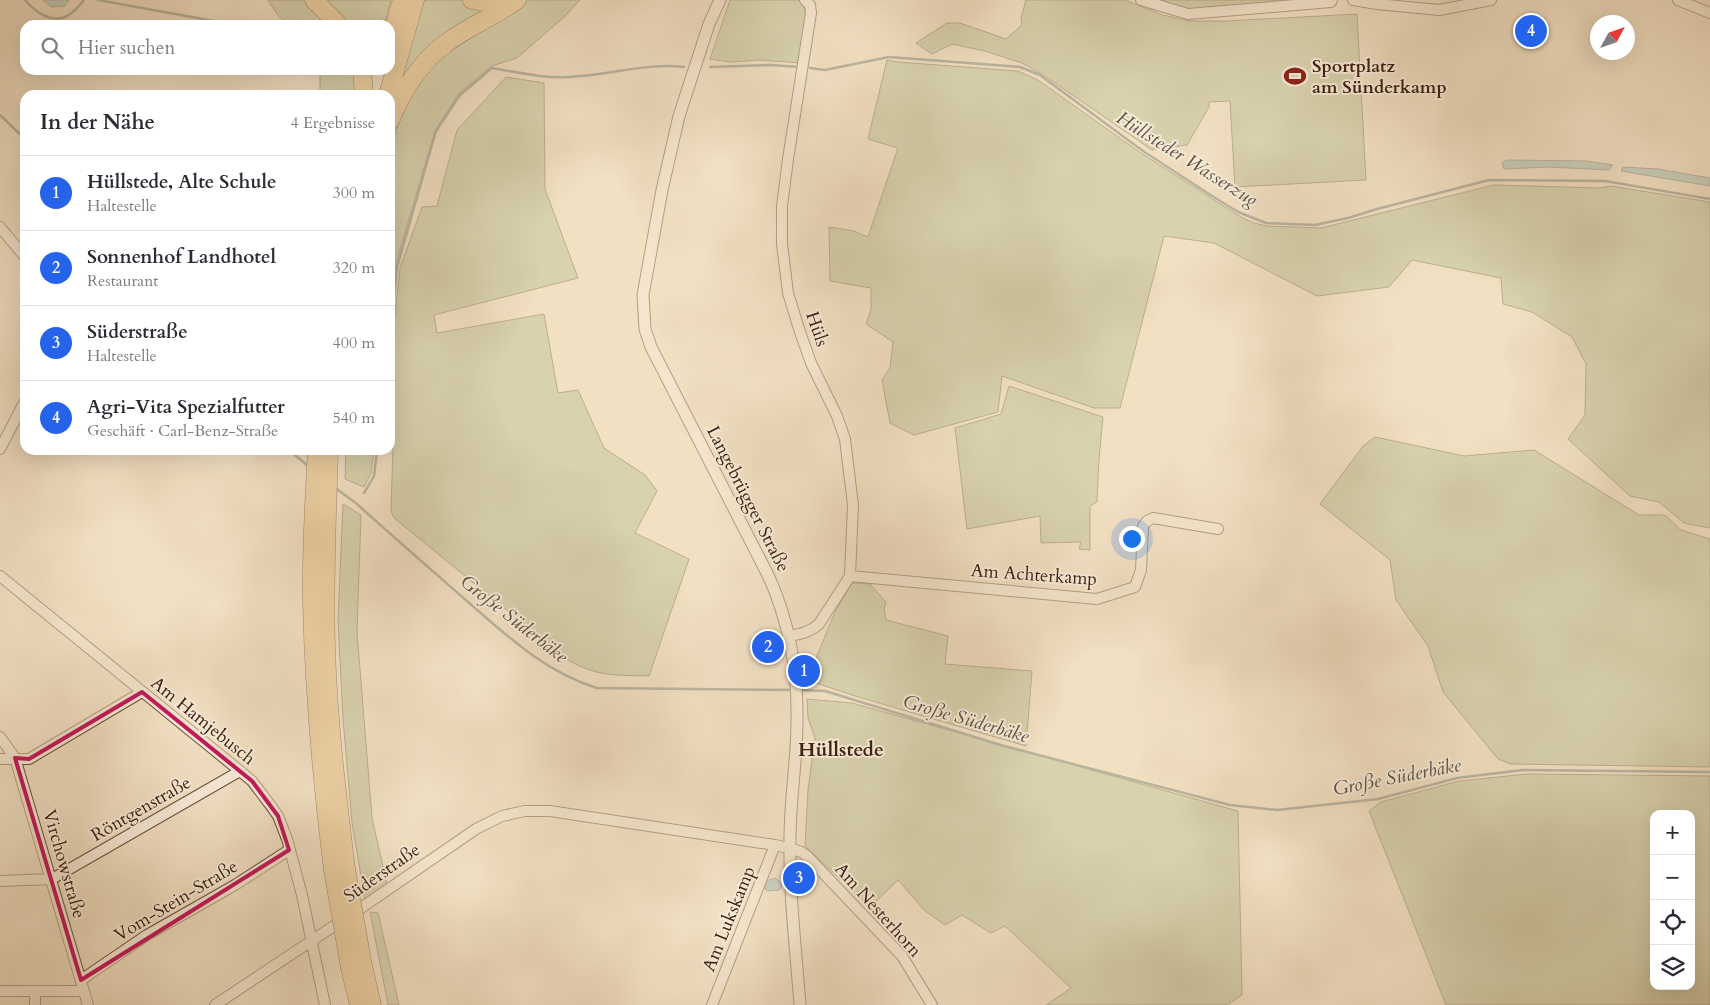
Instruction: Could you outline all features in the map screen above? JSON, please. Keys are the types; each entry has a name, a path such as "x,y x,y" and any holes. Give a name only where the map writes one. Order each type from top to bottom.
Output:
{"highway":[{"path":"314,0 333,20"},
{"path":"395,24 402,0"},
{"path":"395,70 415,0"},
{"path":"472,0 492,4 510,0"},
{"path":"395,109 407,85 429,58 445,44 501,12 516,0"},
{"path":"362,75 364,90"},
{"path":"377,90 382,75"},
{"path":"389,90 394,75"},
{"path":"317,455 339,870 356,964 359,1005"},
{"path":"320,507 329,455"},
{"path":"356,964 372,1005"}],"street":[{"name":"Langebrügger Straße","path":"714,0 709,24 680,116 664,180 643,295 645,329 660,368 769,577 790,636 797,700 790,848 800,1005"},
{"name":"Langebrügger Straße","path":"709,24 720,0"},
{"path":"1141,0 1188,14 1331,2 1332,0"},
{"path":"1353,0 1439,10 1490,0"},
{"path":"1678,0 1710,13"},
{"name":"Hüls","path":"810,2 811,13 782,206 782,244 788,293 799,329 811,363 837,416 847,449 853,505 850,576"},
{"path":"0,227 20,251"},
{"path":"0,449 20,411"},
{"name":"Am Achterkamp","path":"850,576 1098,599 1135,587 1142,570 1143,526 1152,518 1218,529"},
{"name":"Am Hamjebusch","path":"0,576 240,771 261,791 278,816 287,838 302,895 325,1005"},
{"path":"790,636 805,633 819,624 850,576"},
{"path":"0,759 29,759 142,692"},
{"name":"Virchowstraße","path":"0,737 15,758 88,1005"},
{"name":"Röntgenstraße","path":"0,881 52,879 240,771"},
{"name":"Süderstraße","path":"215,1005 476,829 502,816 525,811 550,811 790,848"},
{"name":"Am Lukskamp","path":"712,1005 775,845"},
{"name":"Am Nesterhorn","path":"790,848 807,856 902,956 932,1005"},
{"name":"Vom-Stein-Straße","path":"82,986 147,935 289,850"},
{"path":"0,991 35,991 82,986"},
{"path":"35,991 35,1005"}],"highlighted area":[{"path":"142,692 252,781 278,816 289,850 81,980 15,758 29,759"}],"green space":[{"path":"268,0 307,0 327,20 283,20"},
{"path":"321,0 391,0 385,20 339,20"},
{"path":"424,0 462,0 467,3 491,7 398,91"},
{"path":"529,0 580,0 564,17 517,58 492,66 459,93 435,131 395,272 395,134 403,110 431,64"},
{"path":"730,0 798,0 804,6 806,17 801,63 759,60 730,62 710,59"},
{"path":"1026,0 1125,0 1163,15 1189,21 1226,21 1357,14 1366,180 1235,187 1230,101 1209,102 1209,107 1187,145 1152,150 1042,74 1022,63 985,51 952,44 932,54 916,43 947,23 960,23 1006,39 1022,25 1021,18"},
{"path":"1152,0 1323,0 1189,11"},
{"path":"887,60 1018,71 1038,80 1141,153 1241,217 1267,226 1321,228 1494,185 1600,188 1611,186 1710,202 1710,528 1684,523 1659,502 1630,496 1568,439 1585,415 1586,364 1572,337 1532,312 1503,304 1501,278 1412,260 1389,287 1317,296 1214,243 1164,236 1120,408 1094,408 1002,376 998,412 914,435 890,423 882,380 890,368 893,342 866,324 871,309 871,288 830,281 829,227 854,231 868,237 898,148 868,139"},
{"path":"320,75 355,75 357,90 320,90"},
{"path":"506,77 544,83 545,189 578,278 434,315 437,333 544,314 558,393 578,390 604,448 645,475 657,491 635,533 689,559 649,676 607,674 588,670 568,660 394,518 391,511 393,455 395,455 395,314 400,268 422,207 437,206 457,130"},
{"path":"1009,386 1103,417 1097,502 1090,506 1090,550 1079,549 1081,542 1041,543 1040,516 967,529 955,428 1001,414"},
{"path":"1375,437 1464,456 1534,450 1639,515 1665,515 1681,530 1710,539 1710,767 1511,764 1498,759 1443,692 1428,646 1396,600 1390,560 1320,504 1363,446"},
{"path":"346,455 373,455 371,473 364,487 345,479"},
{"path":"343,504 361,515 357,632 372,818 387,885 365,899 352,823 343,719 338,620"},
{"path":"852,583 870,584 886,602 884,609 886,620 948,636 945,664 1032,671 1026,746 807,680 835,612"},
{"path":"807,699 852,703 1238,811 1242,995 1227,1005 1046,1005 1071,988 1005,926 991,933 962,915 945,925 925,911 898,880 870,907 805,846 808,790 815,738 808,718"},
{"path":"1527,774 1710,776 1710,1005 1446,1005 1369,811 1381,802 1459,781"},
{"path":"370,912 378,913 399,1005 388,1005"}],"water":[{"path":"43,0 69,0 65,6 51,7"},
{"path":"1507,160 1586,161 1613,165 1609,170 1548,167 1504,169 1502,163"},
{"path":"1623,167 1658,169 1710,178 1710,186 1621,171"},
{"path":"775,878 782,886 779,890 768,891 765,889 766,882"}],"waterway":[{"path":"25,0 39,13 58,19 72,13 84,0"},
{"path":"98,0 208,20"},
{"name":"Hüllsteder Wasserzug","path":"810,68 825,70 889,57 1020,67 1040,75 1143,151 1209,194 1238,212 1266,223 1315,225 1489,180 1605,181 1710,199"},
{"name":"Hüllsteder Wasserzug","path":"710,67 771,65 799,67"},
{"name":"Hüllsteder Wasserzug","path":"395,286 397,267 436,131 460,95 492,68 536,75 569,77 645,67 684,67"},
{"name":"Große Süderbäke","path":"0,115 20,134"},
{"name":"Große Süderbäke","path":"295,455 308,466"},
{"name":"Hüllsteder Wasserzug","path":"364,493 374,476 376,455"},
{"name":"Große Süderbäke","path":"334,487 357,504 524,649 559,672 577,681 597,688 793,690"},
{"name":"Große Süderbäke","path":"799,690 825,691 1004,746 1230,805 1277,810 1378,799 1457,778 1523,770 1710,772"}],"place":[{"name":"Agri-Vita Spezialfutter","path":"1531,31"},
{"name":"Sportplatz am Sünderkamp","path":"1295,76"},
{"name":"Sonnenhof Landhotel","path":"768,647"},
{"name":"Hüllstede, Alte Schule","path":"804,671"},
{"name":"Süderstraße","path":"799,878"}],"district":[{"name":"Hüllstede","path":"841,749"}]}
